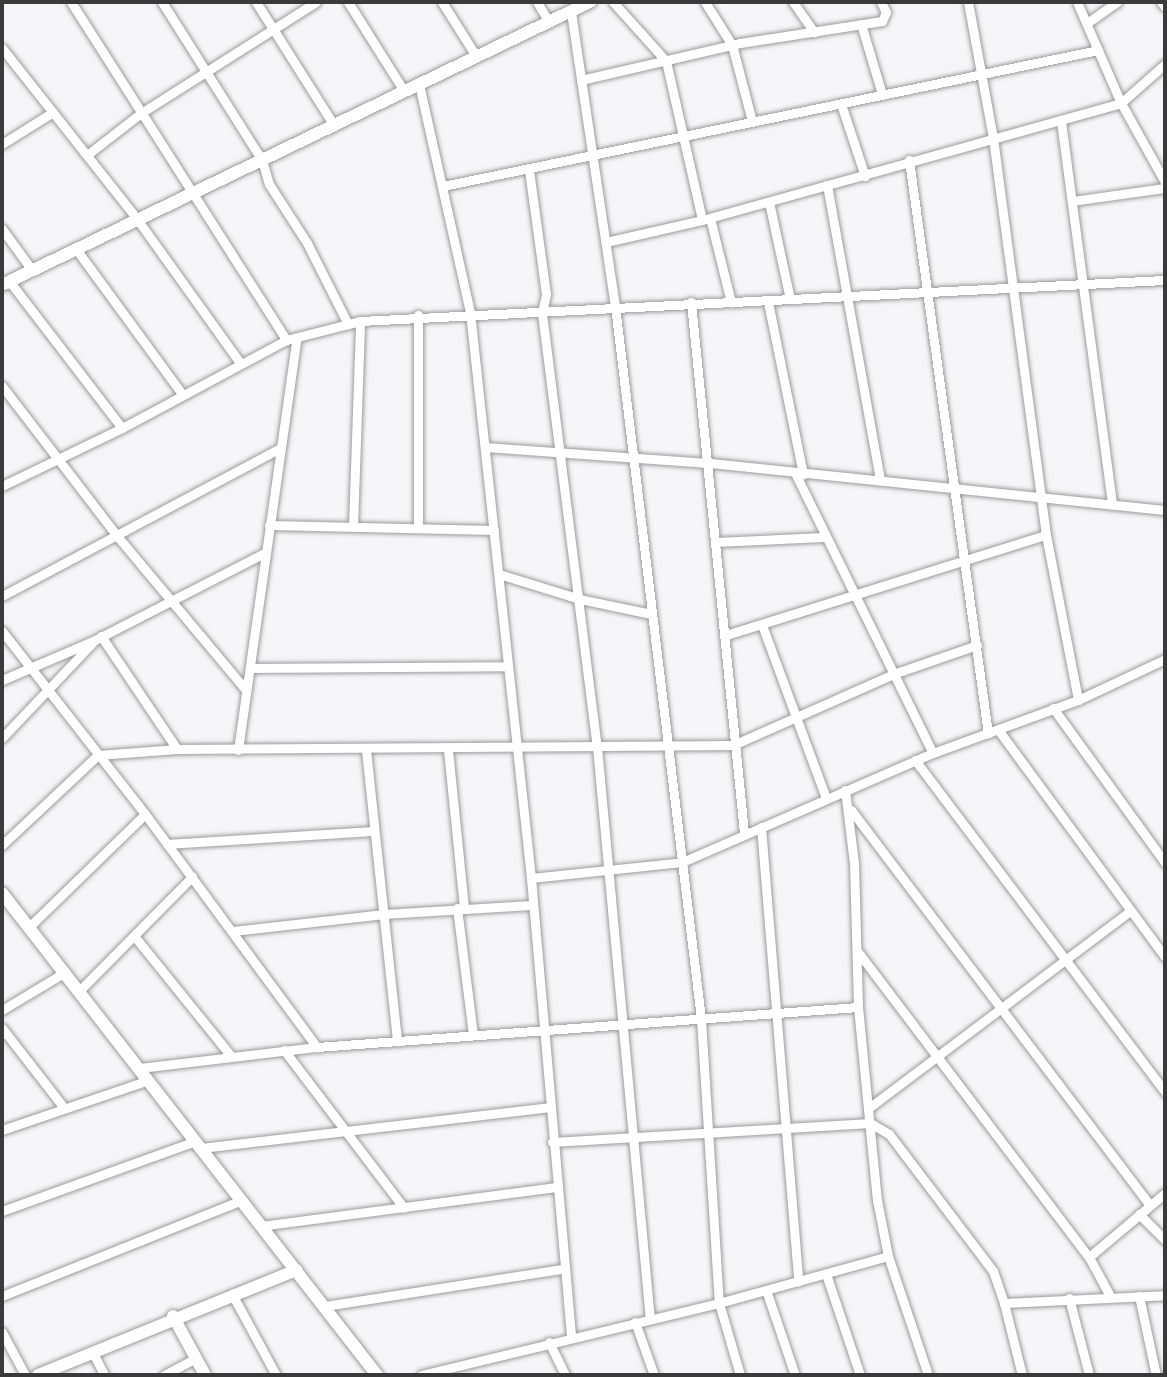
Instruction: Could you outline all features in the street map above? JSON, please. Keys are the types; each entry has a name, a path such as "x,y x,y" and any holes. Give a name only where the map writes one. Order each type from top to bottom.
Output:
{"street":[{"path":"71,2 286,340"},
{"path":"162,2 262,160 269,184 307,243 348,324"},
{"path":"256,2 333,124"},
{"path":"87,155 141,113 316,2"},
{"path":"348,2 404,90"},
{"path":"442,2 476,56"},
{"path":"537,2 549,22"},
{"path":"122,428 6,284 191,192 590,2"},
{"path":"613,2 666,61 682,138 730,302"},
{"path":"705,2 732,45 752,121"},
{"path":"793,2 814,32"},
{"path":"581,80 732,45 885,18 881,2"},
{"path":"968,2 993,138 1046,535 1078,700"},
{"path":"1077,2 1121,103 1165,182"},
{"path":"1087,23 1117,2"},
{"path":"1161,2 1165,7"},
{"path":"571,12 615,306 631,459 701,1019 719,1303 740,1375"},
{"path":"861,24 881,94"},
{"path":"2,48 137,219 241,364"},
{"path":"443,186 1098,50"},
{"path":"606,242 769,202 864,176 909,159 1121,103 1165,64"},
{"path":"419,84 470,312 531,878 531,905 562,1269 571,1337"},
{"path":"841,104 864,176"},
{"path":"2,144 52,112"},
{"path":"1061,121 1086,285 1112,505"},
{"path":"909,159 988,734"},
{"path":"529,170 546,294 542,313 597,747 650,1320"},
{"path":"827,185 880,480"},
{"path":"1072,201 1165,188"},
{"path":"769,202 790,299"},
{"path":"2,229 32,270"},
{"path":"76,249 183,395"},
{"path":"2,485 122,428 286,340 360,321 470,312 542,313 615,306 768,302 1165,280"},
{"path":"691,302 726,635 733,745 744,833"},
{"path":"768,302 799,474 824,537 933,753"},
{"path":"418,315 418,528"},
{"path":"353,526 360,321"},
{"path":"238,750 279,447 297,338"},
{"path":"2,386 168,600 246,689"},
{"path":"2,596 118,537 279,447"},
{"path":"486,447 709,463 1165,510"},
{"path":"269,525 494,530"},
{"path":"726,635 1046,535"},
{"path":"716,542 824,537"},
{"path":"2,680 97,638 264,553"},
{"path":"499,574 580,599 651,614"},
{"path":"762,625 794,719 827,798"},
{"path":"2,631 145,814 317,1047"},
{"path":"2,738 50,692 97,638"},
{"path":"97,638 177,749"},
{"path":"2,845 98,755 177,749 448,750 733,745 893,674 977,645"},
{"path":"531,878 682,862 915,760 1078,700 1165,659"},
{"path":"250,668 507,666"},
{"path":"1053,708 1165,863"},
{"path":"999,731 1129,912 1165,957"},
{"path":"366,750 397,1041"},
{"path":"448,750 473,1035"},
{"path":"915,760 1165,1092"},
{"path":"845,790 849,808 858,952 858,1007 888,1256 928,1375"},
{"path":"849,808 919,905 1003,1010 1150,1205"},
{"path":"29,927 145,814"},
{"path":"761,827 773,1013 798,1281"},
{"path":"167,844 373,831"},
{"path":"79,991 192,877"},
{"path":"2,893 377,1375"},
{"path":"233,931 384,914 531,905"},
{"path":"870,1107 1003,1010 1129,912"},
{"path":"135,937 231,1056"},
{"path":"858,952 935,1060 1089,1257 1110,1296"},
{"path":"2,1010 65,972"},
{"path":"140,1068 317,1047 858,1007"},
{"path":"2,1028 64,1108"},
{"path":"284,1050 404,1208"},
{"path":"2,1130 149,1080"},
{"path":"2,1211 198,1144 549,1107"},
{"path":"552,1142 632,1136 709,1135 870,1123 889,1133 993,1271 1022,1375"},
{"path":"260,1226 557,1187"},
{"path":"1089,1257 1165,1193"},
{"path":"2,1296 240,1201"},
{"path":"1139,1214 1165,1240"},
{"path":"421,1375 719,1303 888,1256"},
{"path":"325,1306 562,1269"},
{"path":"38,1375 173,1317 297,1270"},
{"path":"826,1274 860,1375"},
{"path":"766,1290 794,1375"},
{"path":"232,1294 276,1375"},
{"path":"1004,1303 1165,1295"},
{"path":"1139,1296 1156,1375"},
{"path":"1069,1298 1089,1375"},
{"path":"173,1317 205,1375"},
{"path":"635,1322 654,1375"},
{"path":"2,1332 24,1375"},
{"path":"549,1342 565,1375"},
{"path":"92,1351 104,1375"},
{"path":"164,1375 196,1358"},
{"path":"462,1365 469,1375"}]}
